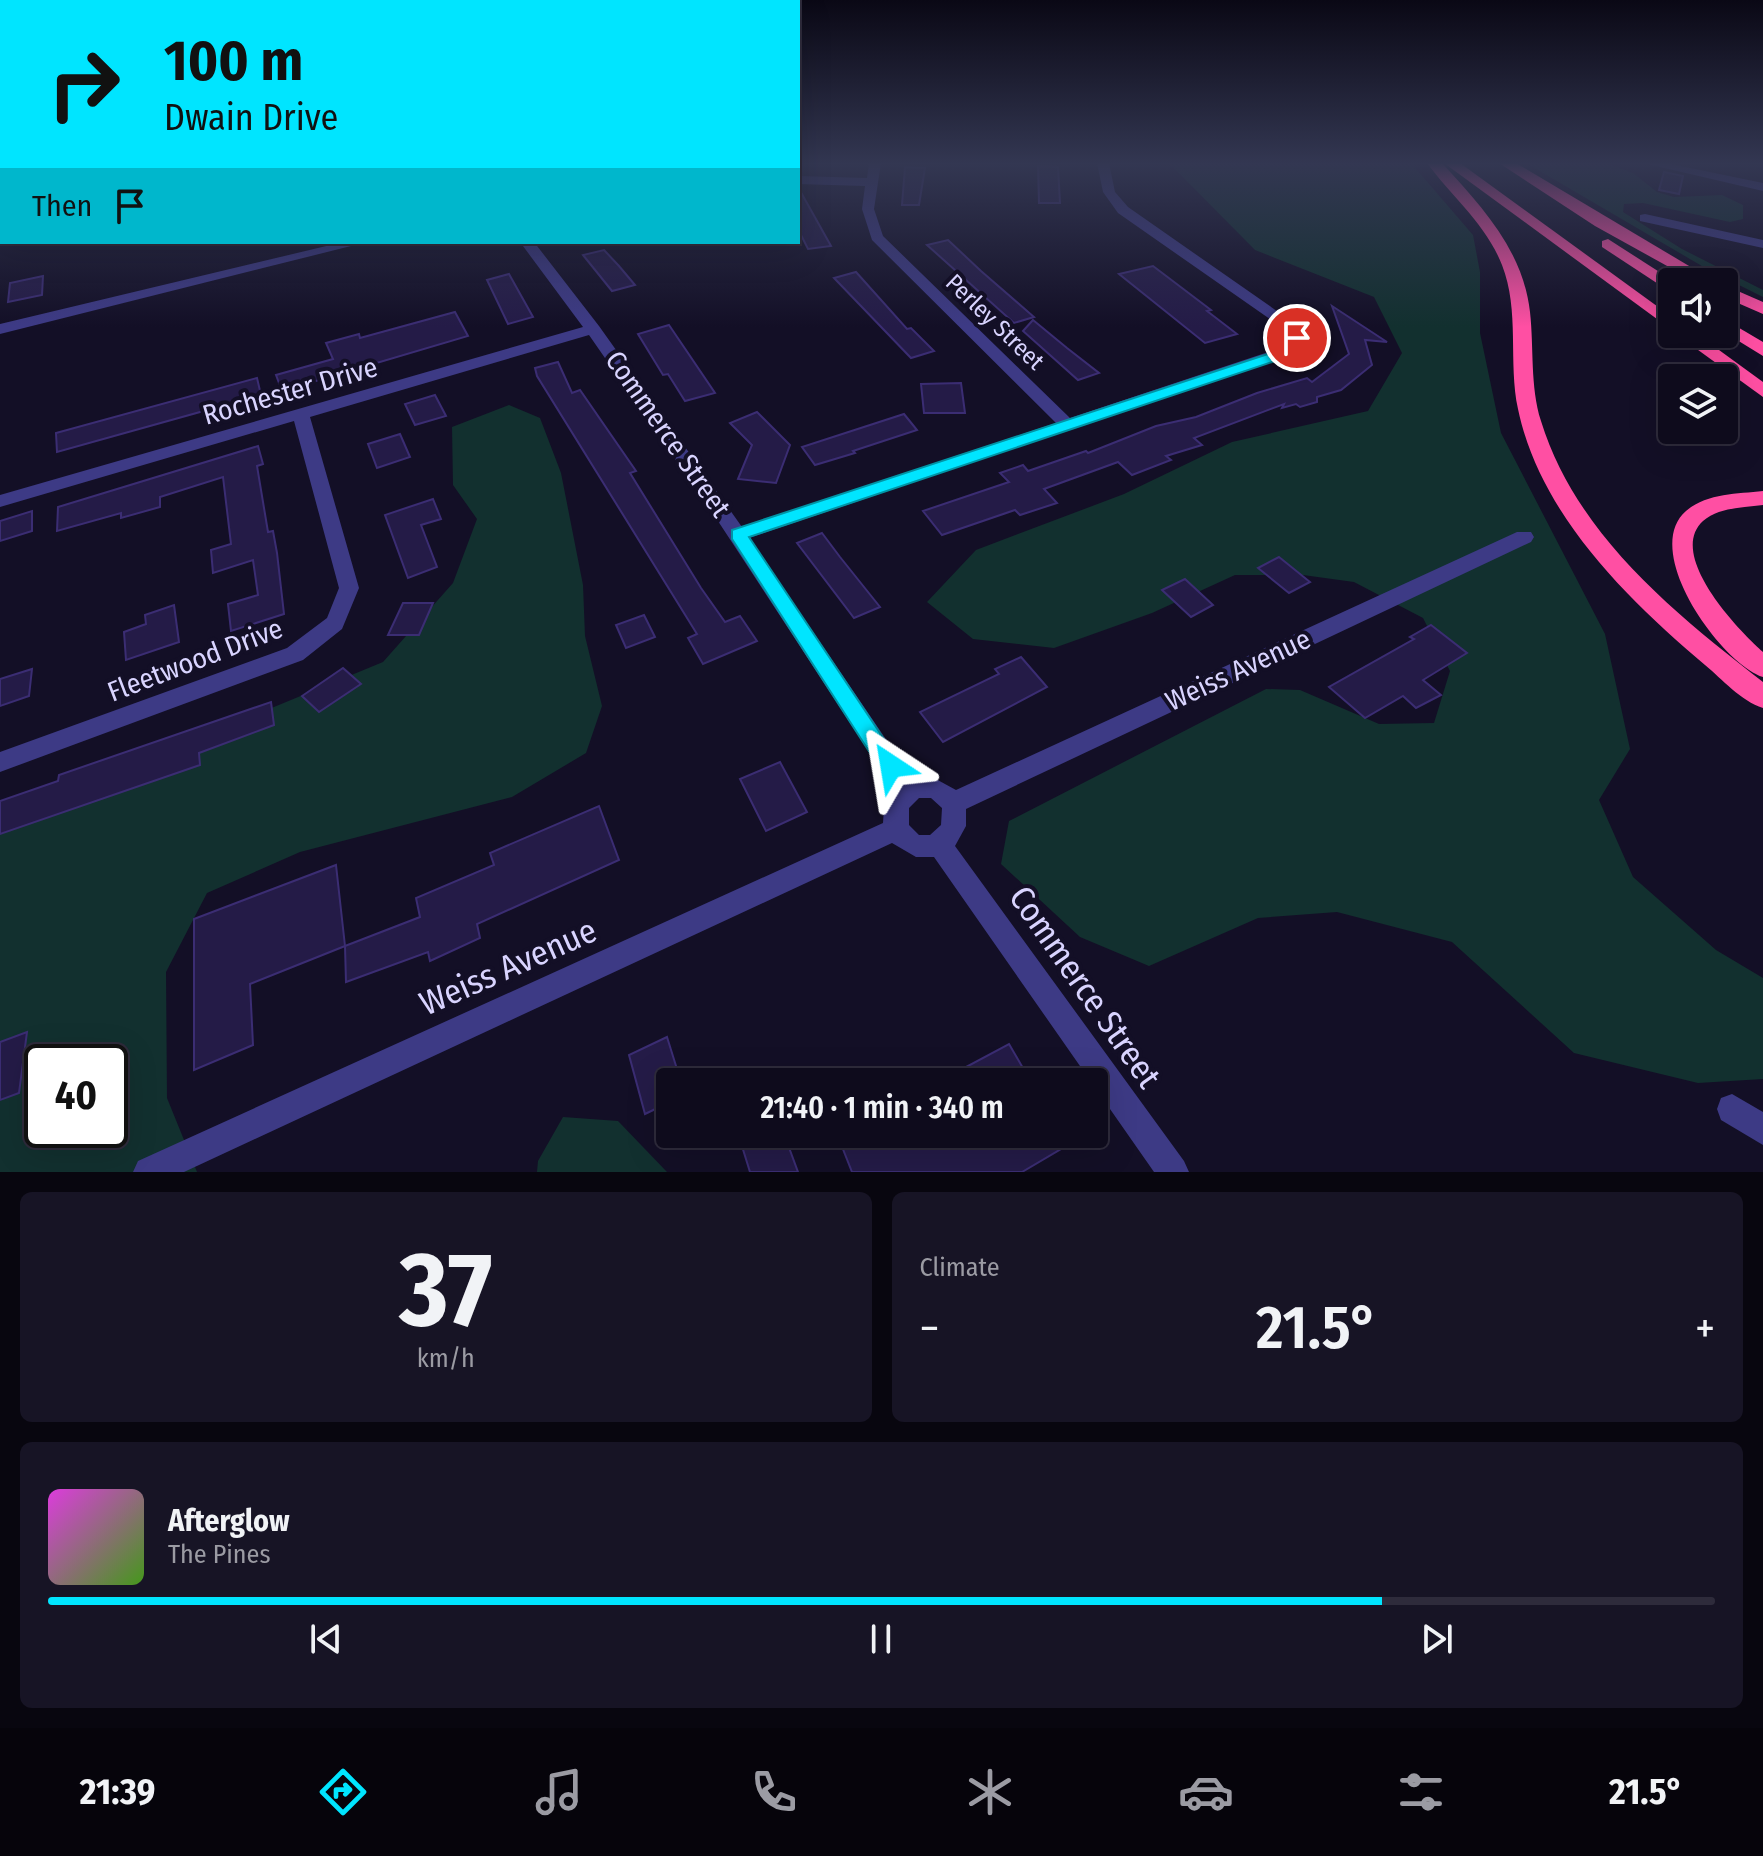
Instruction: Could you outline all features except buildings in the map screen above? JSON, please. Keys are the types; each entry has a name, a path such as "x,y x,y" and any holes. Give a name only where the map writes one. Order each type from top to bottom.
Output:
{"highway":[{"path":"1485,218 1509,257 1521,307 1526,403 1532,426 1543,456 1580,521 1607,555 1679,629 1763,697"},
{"path":"1526,218 1658,315"},
{"path":"1572,218 1658,278"},
{"path":"1593,218 1683,268"},
{"path":"1738,297 1763,309"},
{"path":"1738,333 1763,350"},
{"path":"1704,348 1763,391"},
{"path":"1763,498 1735,498 1705,507 1687,522 1680,539 1682,564 1694,592 1715,620 1763,667"}],"street":[{"name":"Perley Street","path":"870,218 885,247 1068,425"},
{"path":"739,535 1285,353 1296,344 1292,331 1279,319 1134,218"},
{"path":"1645,218 1763,244"},
{"path":"0,329 352,244"},
{"name":"Commerce Street","path":"529,244 594,329 739,535 908,792"},
{"name":"Rochester Drive","path":"0,501 594,329"},
{"name":"Fleetwood Drive","path":"0,762 295,654 335,623 349,588 301,415"},
{"name":"Weiss Avenue","path":"953,803 1524,537"},
{"path":"936,790 953,803 957,820 954,829 939,843 913,843 897,829 895,807 908,792 936,790"},
{"name":"Weiss Avenue","path":"149,1172 897,829"},
{"name":"Commerce Street","path":"939,843 1173,1172"},
{"path":"1732,1109 1763,1130"}],"green space":[{"path":"1223,218 1458,218 1473,235 1480,272 1480,333 1501,433 1605,634 1630,749 1599,800 1633,877 1716,950 1763,978 1763,1079 1698,1083 1574,1053 1452,942 1337,912 1258,918 1149,966 1080,937 1001,864 1009,821 1266,689 1300,690 1379,724 1434,723 1450,671 1423,618 1354,582 1303,575 1235,575 1152,613 1054,648 973,639 927,602 976,550 1124,494 1232,442 1368,411 1402,353 1374,297 1255,250"},
{"path":"1619,218 1632,218 1720,268 1705,268"},
{"path":"1710,218 1743,218 1730,222"},
{"path":"1738,277 1763,290 1763,297 1738,284"},
{"path":"509,405 540,418 561,473 583,585 585,636 602,706 586,753 512,797 300,852 207,893 166,972 167,1098 197,1172 0,1172 0,820 383,662 453,583 477,519 453,485 452,427"},
{"path":"563,1117 618,1121 667,1172 537,1172 538,1161"}],"route":[{"path":"891,766 739,535 1285,353 1293,349 1297,338"}]}
